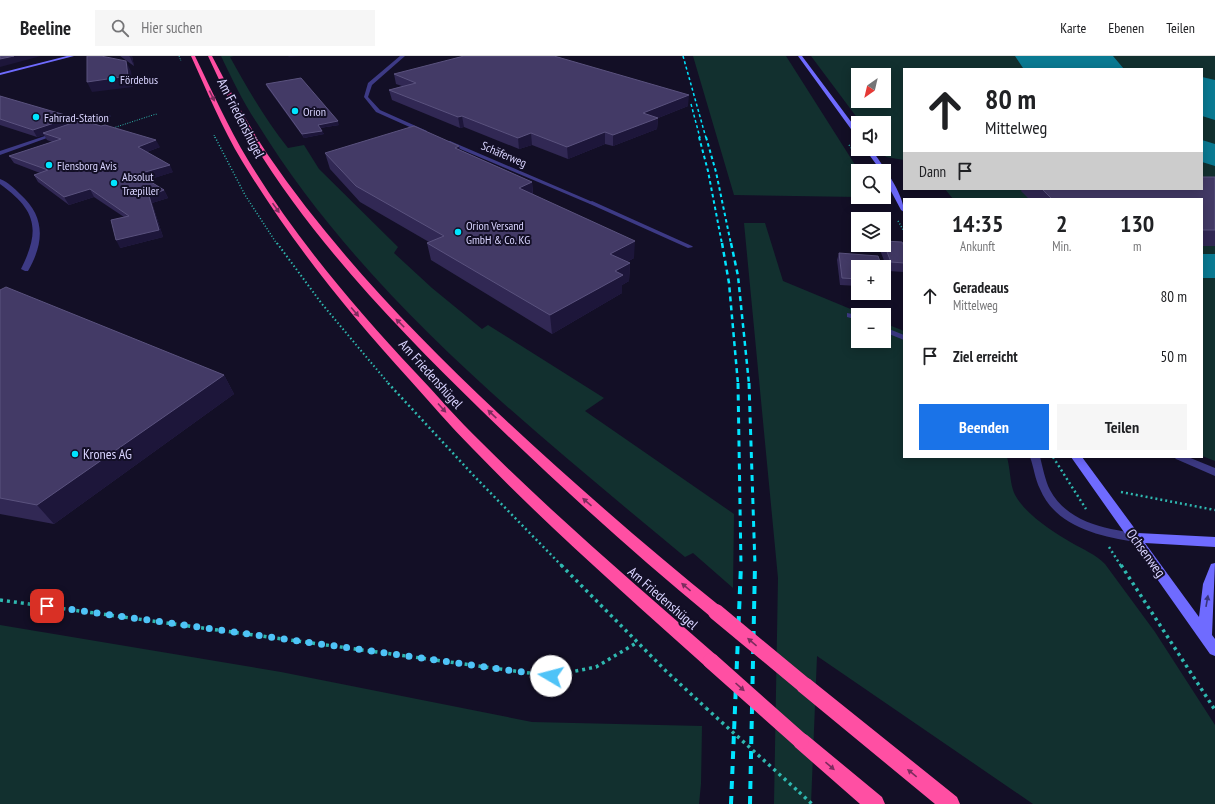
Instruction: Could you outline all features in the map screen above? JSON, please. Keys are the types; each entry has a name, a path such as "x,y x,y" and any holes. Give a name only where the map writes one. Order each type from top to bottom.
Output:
{"highway":[{"name":"Am Friedenshügel","path":"193,56 244,159 318,267 369,329 476,445 536,504 801,741 874,804"},
{"name":"Am Friedenshügel","path":"210,56 244,121 272,166 339,256 392,314 466,390 564,482 716,612 950,804"}],"main road":[{"path":"0,74 72,56"},
{"path":"800,56 851,125"},
{"path":"891,185 903,208"},
{"name":"Ochsenweg","path":"1077,458 1215,650"},
{"path":"1135,538 1215,542"},
{"path":"1205,636 1206,607 1212,575 1215,568"}],"street":[{"path":"403,56 370,84 366,97 378,111 431,134"},
{"name":"Schäferweg","path":"444,140 592,204"},
{"path":"0,181 14,190 29,205 37,223 36,245 31,259 25,269"}],"lane":[{"path":"72,128 109,116"},
{"path":"0,153 65,131"},
{"name":"Schäferweg","path":"592,204 690,247"},
{"path":"891,332 903,338"},
{"path":"1035,458 1045,490 1056,507 1072,520 1100,532 1135,538"},
{"path":"1181,458 1215,472"}],"path":[{"path":"111,129 156,114 158,115"},
{"path":"1054,458 1215,710"},
{"path":"1072,486 1097,487 1215,510"},
{"path":"0,600 551,676 596,667 638,642 666,671 812,804"}],"green space":[{"path":"221,56 234,56 230,57 250,92 264,115 288,148 304,145 319,169 398,247 394,253 432,288 482,329 488,325 604,398 585,411 734,514 733,588 693,553 685,557 568,459 453,357 399,303 348,246 300,187 252,115"},
{"path":"693,56 786,56 855,164 851,164 851,197 734,195"},
{"path":"811,56 1215,56 1215,461 1203,456 1203,198 952,198 946,190 1203,190 1203,68 903,68 903,160 885,156 891,156 891,116 856,116"},
{"path":"744,223 765,223 783,281 851,309 851,348 891,348 891,326 903,331 903,458 1007,458 1013,490 1022,506 1047,527 1105,564 1155,632 1215,725 1215,804 1033,804 817,656 811,804 774,804 778,578"},
{"path":"0,625 281,672 532,722 702,726 701,784 699,804 0,804"}],"building":[{"path":"0,56 14,56 0,59"},
{"path":"87,56 101,56 126,61 128,76 87,82"},
{"path":"464,56 554,56 689,95 643,113 658,118 613,135 605,132 567,147 531,133 518,138 462,116 458,117 389,90 416,83 394,74"},
{"name":"Orion","path":"301,78 338,121 318,125 322,131 302,134 266,84"},
{"path":"0,96 72,117 33,130 0,119"},
{"path":"81,120 101,126 105,125 156,140 138,147 170,165 138,174 164,190 149,196 159,230 116,240 111,220 129,216 90,189 64,197 34,175 48,170 9,156 61,139 43,133"},
{"path":"414,126 459,146 455,148 532,182 519,188 635,241 610,254 630,263 615,271 623,275 550,315 427,243 444,236 356,186 325,153"},
{"path":"1203,177 1215,177 1215,230 1203,230 1203,198 1051,198 1043,190 1203,190"},
{"path":"891,241 902,242 903,263 891,262 887,252 891,252"},
{"path":"839,253 878,256 879,260 851,260 851,279 842,278"},
{"name":"Krones AG","path":"6,287 224,375 37,505 0,498 0,290"}],"taxiway":[{"path":"1203,150 1215,157"},
{"path":"1203,266 1215,266"}],"runway":[{"path":"1043,56 1090,68"},
{"path":"1203,96 1215,100"}],"railway":[{"path":"683,56 706,138"},
{"path":"691,104 700,138"},
{"path":"699,137 708,171 722,244"},
{"path":"706,137 716,172 731,244"},
{"path":"722,243 729,283 738,384"},
{"path":"731,243 738,276 749,384"},
{"path":"738,383 741,565"},
{"path":"749,383 755,566"},
{"path":"731,804 741,565"},
{"path":"750,804 755,566"}],"place":[{"name":"Fördebus","path":"112,79"},
{"name":"Orion","path":"295,111"},
{"name":"Fahrrad-Station","path":"36,117"},
{"name":"Flensborg Avis","path":"49,165"},
{"name":"Absolut Træpiller","path":"114,183"},
{"name":"Orion Versand GmbH & Co. KG","path":"458,232"},
{"name":"Krones AG","path":"75,454"}],"route":[{"path":"47,606 551,676"}]}
